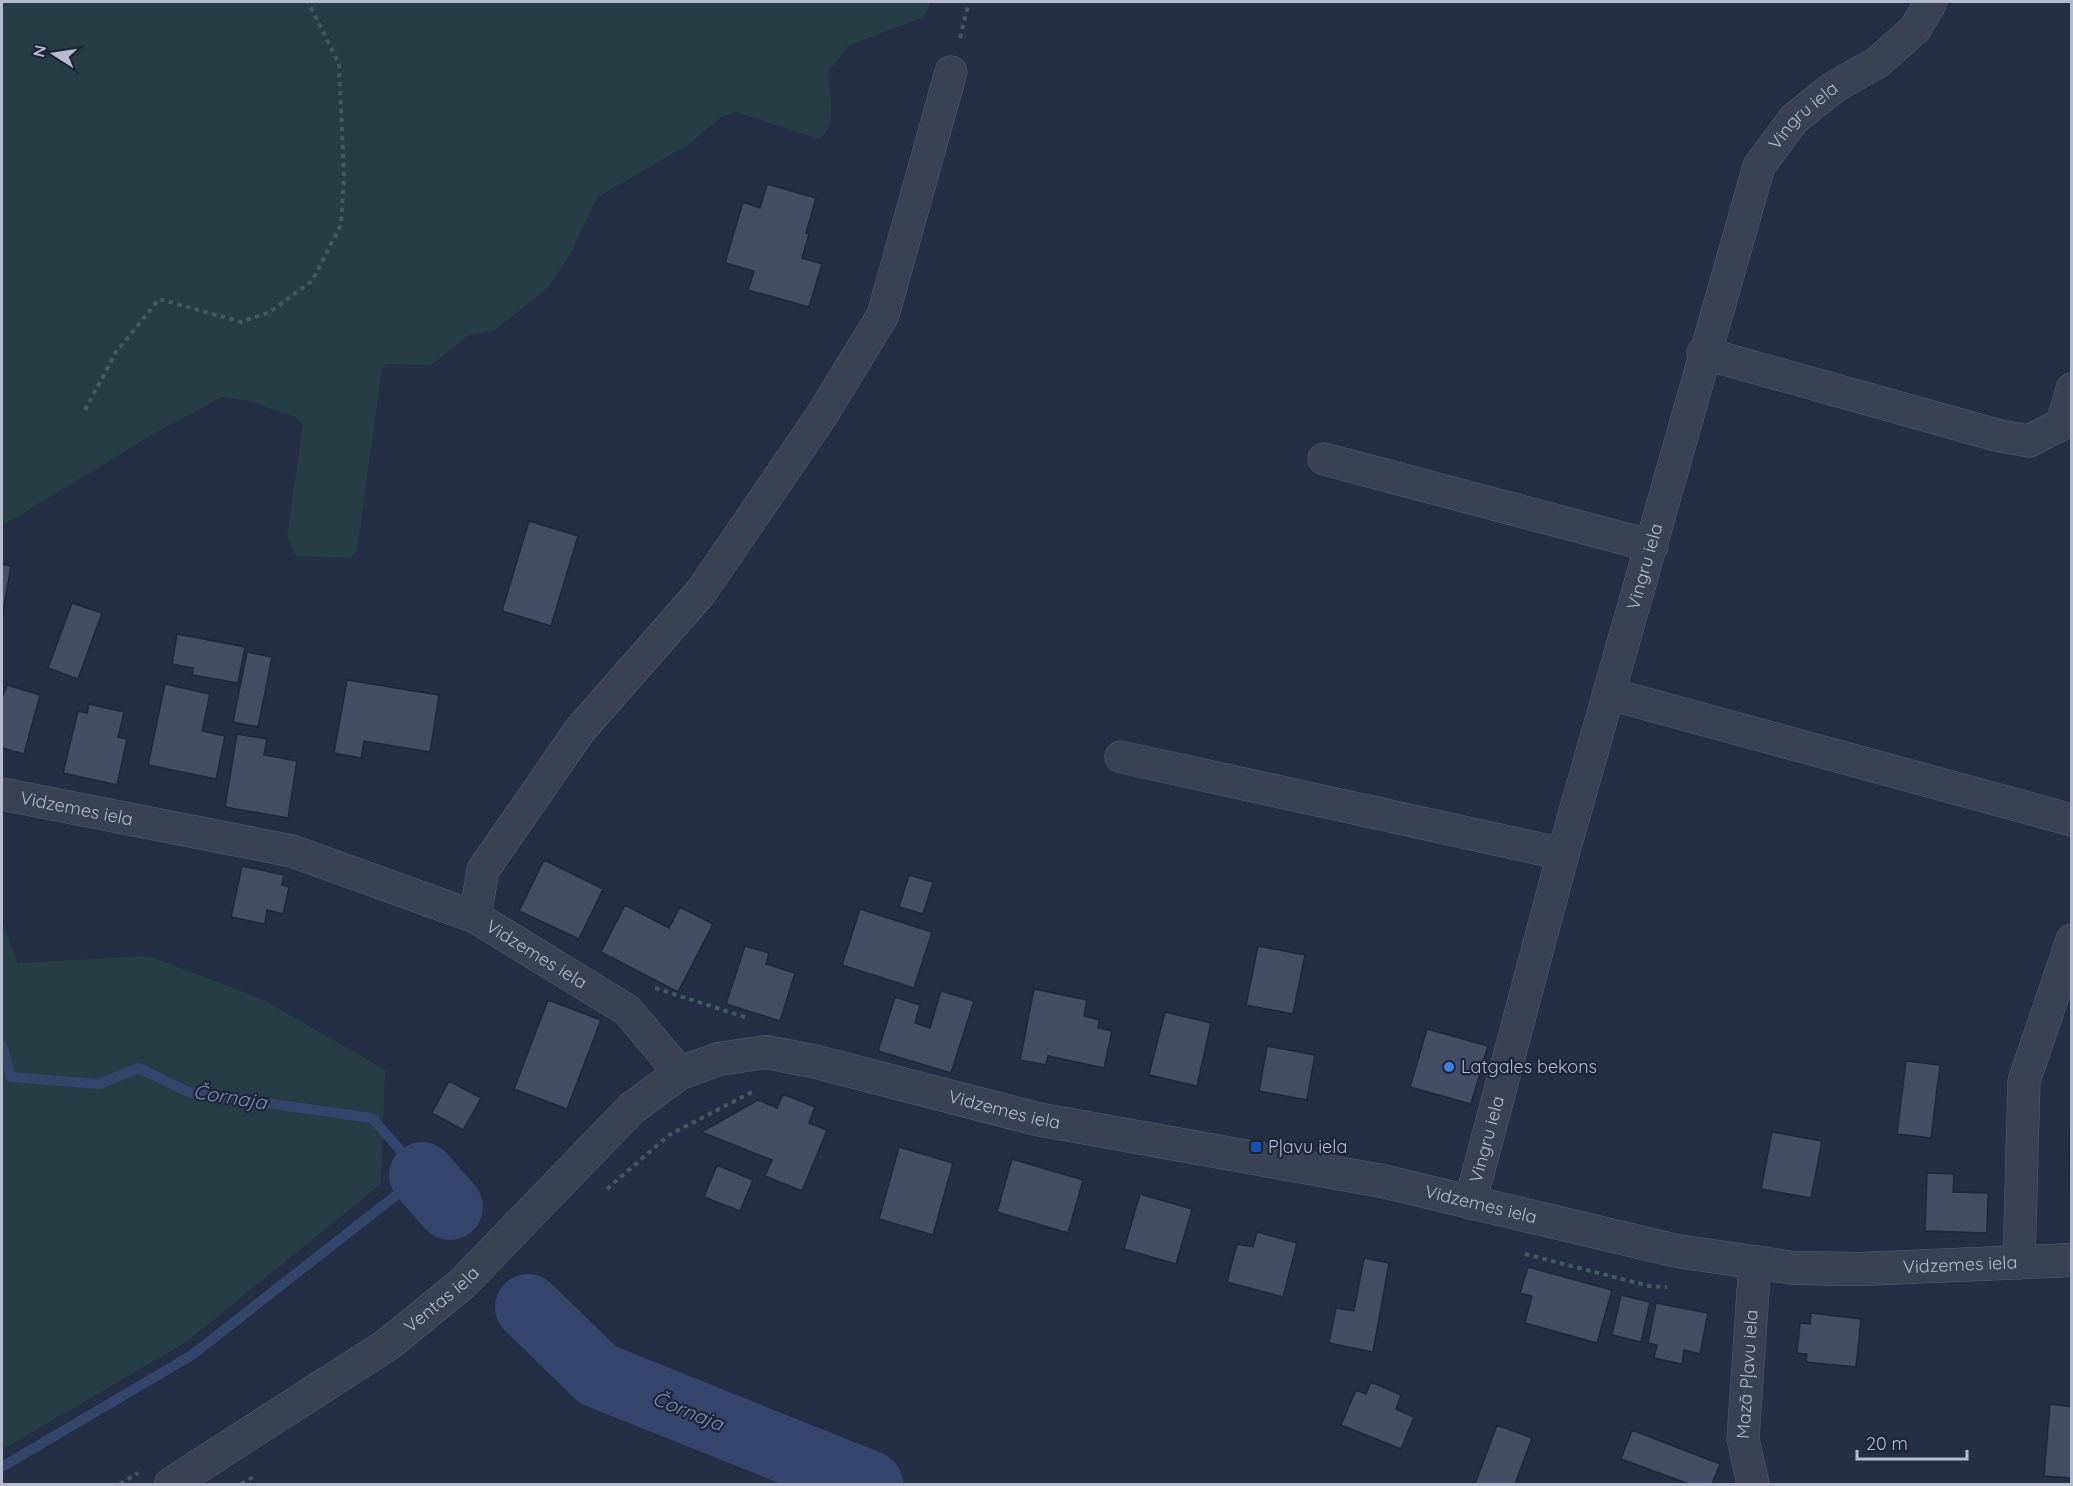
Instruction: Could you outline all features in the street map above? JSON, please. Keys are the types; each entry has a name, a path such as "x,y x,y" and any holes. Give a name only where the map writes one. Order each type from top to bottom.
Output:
{"street":[{"name":"Vingru iela","path":"1470,1203 1563,854 1652,546 1703,354 1759,166 1794,119 1834,87 1878,62 1915,29 1931,2"},
{"path":"474,916 483,870 580,730 701,592 820,418 884,315 951,72"},
{"path":"1703,354 2000,436 2029,441 2062,424 2072,389"},
{"path":"1324,459 1652,546"},
{"path":"1610,694 2072,820"},
{"path":"1121,757 1563,854"},
{"name":"Vidzemes iela","path":"2,794 292,851 474,916 627,1010 680,1073 719,1059 766,1052 813,1061 1037,1119 1382,1181 1677,1251 1794,1268 1861,1269 2072,1260"},
{"path":"2019,1263 2024,1081 2072,940"},
{"name":"Ventas iela","path":"171,1485 387,1345 463,1283 632,1108 680,1073"},
{"name":"Mazā Pļavu iela","path":"1753,1485 1743,1439 1755,1262"}],"path":[{"path":"85,410 116,352 159,299 241,322 270,312 312,281 341,225 344,176 339,64 308,2"},
{"path":"627,1010 643,984 758,1022"},
{"path":"120,1485 140,1472"}],"shaded area":[{"path":"2,2 931,2 924,17 848,46 828,72 831,117 829,126 819,139 736,112 721,117 691,143 598,197 572,251 549,287 493,331 469,335 431,365 386,364 382,369 357,551 350,558 296,556 287,536 303,424 294,417 249,401 222,397 160,430 2,526"},
{"path":"2,922 18,963 149,956 262,999 385,1070 381,1184 186,1342 2,1450"}],"building":[{"path":"767,184 816,198 802,258 822,264 809,307 748,290 754,271 725,263 743,202 760,208"},
{"path":"529,521 578,536 551,626 502,611"},
{"path":"2,564 11,566 2,618"},
{"path":"72,603 102,613 78,679 48,668"},
{"path":"177,634 245,647 238,683 192,675 193,668 172,664"},
{"path":"247,652 272,657 258,727 233,722"},
{"path":"347,680 439,695 430,752 364,741 361,758 334,753"},
{"path":"165,684 210,694 202,731 225,736 216,779 148,765"},
{"path":"7,685 40,695 24,754 2,748 2,698"},
{"path":"89,704 124,712 118,737 127,739 117,785 63,773 78,711 87,713"},
{"path":"237,734 267,739 264,755 297,761 288,818 225,807"},
{"path":"544,860 603,889 579,939 519,911"},
{"path":"242,866 284,875 282,885 289,887 283,914 267,910 265,924 231,917"},
{"path":"909,875 933,882 923,914 899,907"},
{"path":"625,905 669,928 680,907 713,924 678,992 601,952"},
{"path":"860,909 932,932 914,988 842,965"},
{"path":"745,946 769,953 766,964 795,973 780,1021 726,1004"},
{"path":"1258,946 1305,955 1293,1014 1246,1005"},
{"path":"1034,989 1087,1000 1084,1016 1099,1020 1098,1028 1112,1031 1104,1068 1048,1056 1046,1065 1020,1060"},
{"path":"941,991 974,1001 951,1073 878,1051 895,997 920,1005 915,1023 930,1028"},
{"path":"548,1000 601,1020 567,1109 514,1089"},
{"path":"1165,1012 1211,1023 1197,1086 1149,1075"},
{"name":"Latgales bekons","path":"1427,1029 1488,1046 1471,1104 1410,1087"},
{"path":"1267,1046 1315,1055 1307,1100 1259,1091"},
{"path":"1906,1061 1940,1065 1931,1138 1897,1134"},
{"path":"449,1081 481,1098 463,1130 432,1113"},
{"path":"783,1094 815,1107 809,1123 827,1130 802,1191 765,1176 772,1160 701,1132 758,1100 777,1108"},
{"path":"2070,1130 2072,1130 2072,1187 2069,1187"},
{"path":"1772,1132 1822,1141 1811,1198 1761,1189"},
{"path":"899,1147 953,1163 933,1235 879,1219"},
{"path":"1012,1159 1083,1180 1068,1233 997,1212"},
{"path":"717,1165 753,1180 740,1211 704,1197"},
{"path":"1927,1173 1954,1174 1953,1192 1988,1193 1987,1233 1925,1231"},
{"path":"1140,1194 1192,1209 1176,1264 1124,1249"},
{"path":"1257,1232 1297,1243 1283,1297 1227,1282 1237,1244 1253,1247"},
{"path":"1364,1258 1389,1263 1373,1352 1329,1343 1336,1308 1354,1311"},
{"path":"1528,1267 1612,1290 1597,1343 1525,1323 1532,1296 1520,1293"},
{"path":"1621,1295 1650,1302 1641,1342 1612,1335"},
{"path":"1656,1303 1708,1313 1700,1354 1684,1350 1682,1364 1654,1358 1657,1345 1648,1343"},
{"path":"1811,1313 1861,1319 1856,1367 1806,1362 1807,1354 1797,1353 1800,1323 1810,1324"},
{"path":"1371,1382 1401,1395 1396,1409 1414,1417 1401,1449 1341,1425 1356,1390 1366,1394"},
{"path":"2050,1404 2072,1407 2072,1478 2044,1476"},
{"path":"1497,1425 1532,1438 1515,1484 1475,1484"},
{"path":"1632,1430 1720,1464 1712,1484 1689,1484 1621,1459"}],"waterway":[{"path":"2,1045 11,1077 99,1084 139,1068 188,1092 372,1118 422,1175 192,1355 2,1467"},
{"name":"Čornaja","path":"422,1175 450,1207"},
{"name":"Čornaja","path":"528,1307 598,1375 870,1484"}],"place":[{"name":"Latgales bekons","path":"1449,1067"},
{"name":"Pļavu iela","path":"1256,1147"}]}
